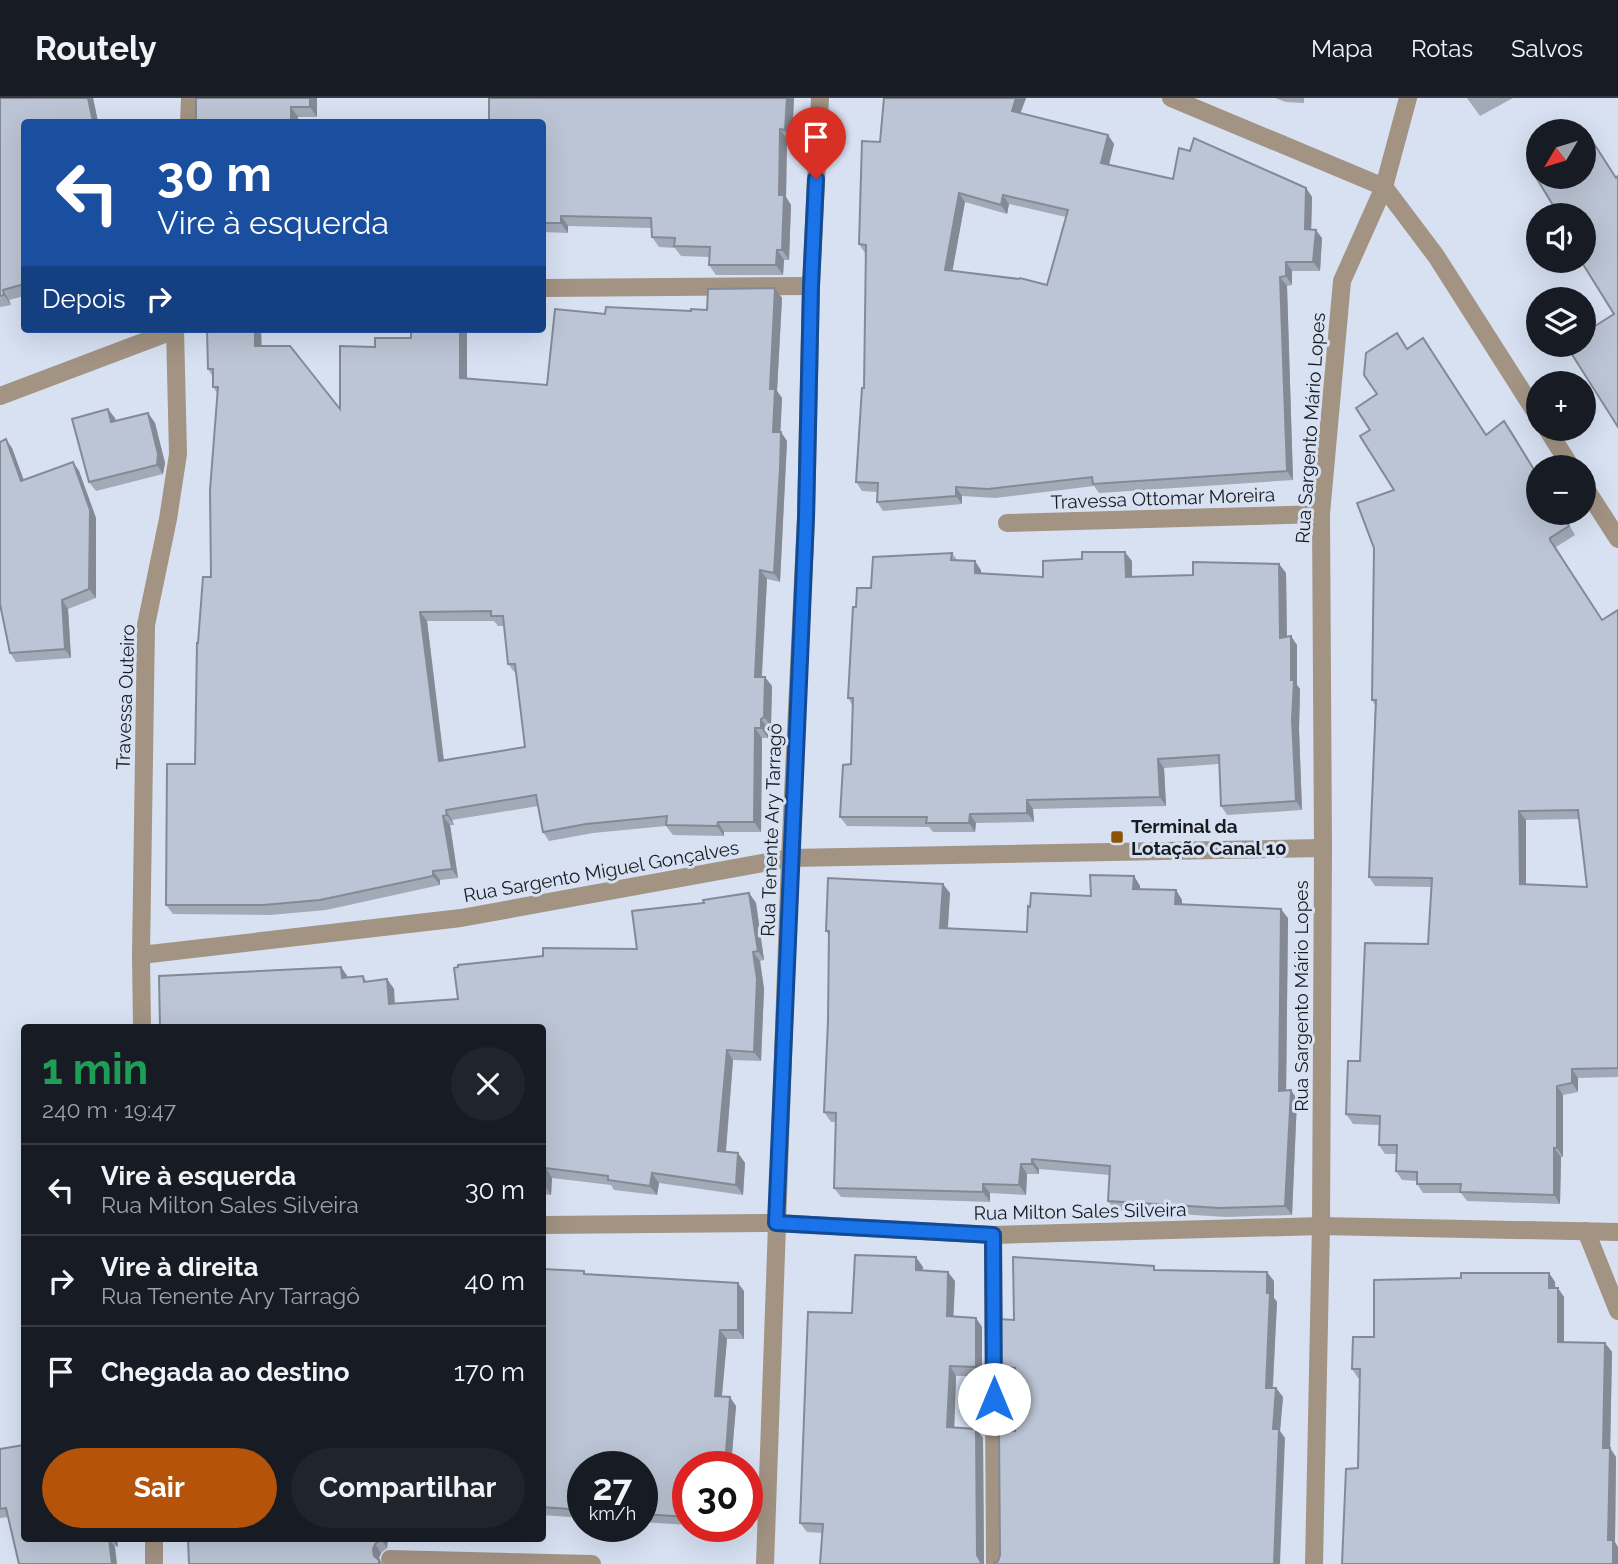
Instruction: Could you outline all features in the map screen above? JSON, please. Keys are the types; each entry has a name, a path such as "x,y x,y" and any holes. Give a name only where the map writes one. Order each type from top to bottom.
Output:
{"street":[{"path":"189,119 190,98"},
{"name":"Rua Tenente Ary Tarragô","path":"765,1564 820,98"},
{"path":"1171,98 1384,187 1436,256 1526,397"},
{"name":"Rua Sargento Mário Lopes","path":"1314,1564 1321,1226 1321,514 1342,281 1384,187 1408,98"},
{"path":"546,288 811,286"},
{"path":"0,396 165,333"},
{"name":"Travessa Outeiro","path":"142,1024 146,625 169,519 178,454 175,333"},
{"path":"1596,505 1618,540"},
{"name":"Travessa Ottomar Moreira","path":"1007,523 1321,514"},
{"name":"Rua Sargento Miguel Gonçalves","path":"141,956 461,918 790,858 1323,848"},
{"name":"Rua Milton Sales Silveira","path":"546,1225 776,1223 993,1235 1321,1226 1618,1232"},
{"path":"1587,1231 1618,1311"},
{"path":"993,1235 995,1564"},
{"path":"154,1542 154,1564"},
{"path":"390,1559 592,1564"}],"building":[{"path":"0,98 88,98 92,119 21,119 21,285 3,290 4,295 0,296"},
{"path":"196,98 310,98 310,107 291,107 291,119 196,119"},
{"path":"489,98 787,98 785,130 780,129 779,195 784,195 782,250 777,250 776,265 709,265 710,247 674,246 675,238 652,237 651,218 561,216 561,223 546,223 546,119 489,119"},
{"path":"884,98 1016,98 1012,111 1108,135 1101,163 1173,179 1179,148 1190,151 1194,138 1306,188 1305,229 1316,230 1313,262 1286,262 1286,276 1280,277 1287,471 1093,484 1092,477 988,489 956,487 956,496 877,502 878,483 856,482 864,388 866,245 859,244 862,141 880,142","holes":["959,193 1001,205 1003,195 1068,210 1047,285 1020,278 945,270"]},
{"path":"1596,147 1616,178 1618,176 1618,427 1596,392 1596,371 1582,371 1574,357 1596,357 1596,325 1614,314 1588,273 1596,273 1596,203 1552,203 1543,189 1596,189"},
{"path":"775,288 770,389 775,389 773,432 781,432 780,468 774,573 760,570 755,677 765,677 764,717 761,719 761,728 755,728 754,822 718,822 717,826 666,825 667,816 586,824 543,832 536,795 446,810 447,815 443,816 452,869 433,871 433,876 320,900 263,905 166,905 167,764 195,764 197,643 203,577 211,577 210,490 218,387 213,387 213,369 208,369 207,333 255,333 255,346 290,346 340,409 340,346 375,347 375,338 411,338 411,333 460,333 460,378 547,385 555,309 605,314 606,307 707,310 708,289","holes":["491,611 491,616 503,616 508,664 515,664 525,747 439,761 420,612"]},
{"path":"1397,333 1407,349 1423,338 1486,435 1504,421 1526,457 1526,525 1568,525 1550,540 1602,620 1618,610 1618,1068 1572,1069 1572,1083 1557,1086 1554,1195 1460,1192 1461,1184 1417,1184 1417,1172 1396,1171 1397,1145 1379,1145 1380,1116 1346,1114 1348,1061 1360,1061 1365,943 1428,944 1432,878 1369,877 1376,700 1372,700 1374,548 1357,503 1394,490 1360,436 1370,430 1356,408 1377,394 1364,375 1366,353","holes":["1578,810 1587,887 1520,884 1519,811"]},
{"path":"108,409 111,422 148,413 158,454 157,465 89,482 72,419"},
{"path":"6,439 21,481 73,462 90,510 89,589 62,600 65,649 10,653 0,604 0,442"},
{"path":"1082,552 1125,552 1126,577 1193,575 1193,562 1279,564 1280,638 1291,636 1296,801 1221,806 1219,755 1158,759 1160,797 1027,800 1027,813 970,814 969,823 926,823 927,817 840,817 843,765 851,764 853,698 848,698 853,607 856,607 857,588 871,588 873,557 952,553 951,560 975,561 975,573 1043,577 1043,561 1082,559"},
{"path":"1090,875 1134,876 1133,889 1176,890 1175,904 1281,909 1279,1091 1291,1090 1285,1206 1220,1208 1108,1201 1110,1166 1032,1159 1032,1164 1021,1164 1019,1185 983,1184 983,1192 834,1188 836,1113 824,1112 828,1021 828,878 943,884 940,928 1027,932 1031,893 1091,896"},
{"path":"749,893 758,951 753,952 757,979 754,1052 727,1050 718,1151 738,1153 736,1185 652,1173 650,1186 608,1180 608,1176 546,1168 546,1024 160,1024 159,976 341,967 342,978 363,976 364,982 387,979 389,1004 458,999 454,968 458,965 543,956 543,948 637,949 632,911 704,903 703,900"},
{"path":"855,1255 916,1257 916,1270 948,1272 947,1316 976,1318 976,1367 950,1366 947,1427 976,1429 977,1555 982,1564 820,1564 823,1524 800,1523 808,1312 852,1313"},
{"path":"1013,1257 1154,1266 1154,1270 1267,1272 1267,1293 1270,1293 1266,1388 1276,1388 1273,1429 1279,1429 1274,1564 993,1564 998,1561 1000,1555 999,1430 1015,1431 1015,1368 999,1367 998,1319 1014,1320"},
{"path":"546,1269 738,1283 738,1330 720,1330 715,1396 730,1397 726,1451 672,1451 672,1516 658,1515 658,1451 567,1451 567,1509 546,1507"},
{"path":"1461,1273 1549,1273 1549,1288 1558,1288 1558,1342 1605,1343 1603,1448 1610,1448 1608,1540 1613,1540 1613,1564 1342,1564 1346,1469 1358,1468 1360,1369 1352,1369 1353,1337 1374,1337 1374,1280 1461,1278"},
{"path":"21,1446 21,1542 109,1542 112,1564 19,1564 6,1508 0,1509 0,1449"},
{"path":"188,1542 377,1542 373,1549 374,1556 379,1560 379,1564 189,1564"}],"place":[{"name":"Terminal da Lotação Canal 10","path":"1117,837"}],"route":[{"path":"816,179 806,518 776,1223 993,1235 994,1399"}]}
